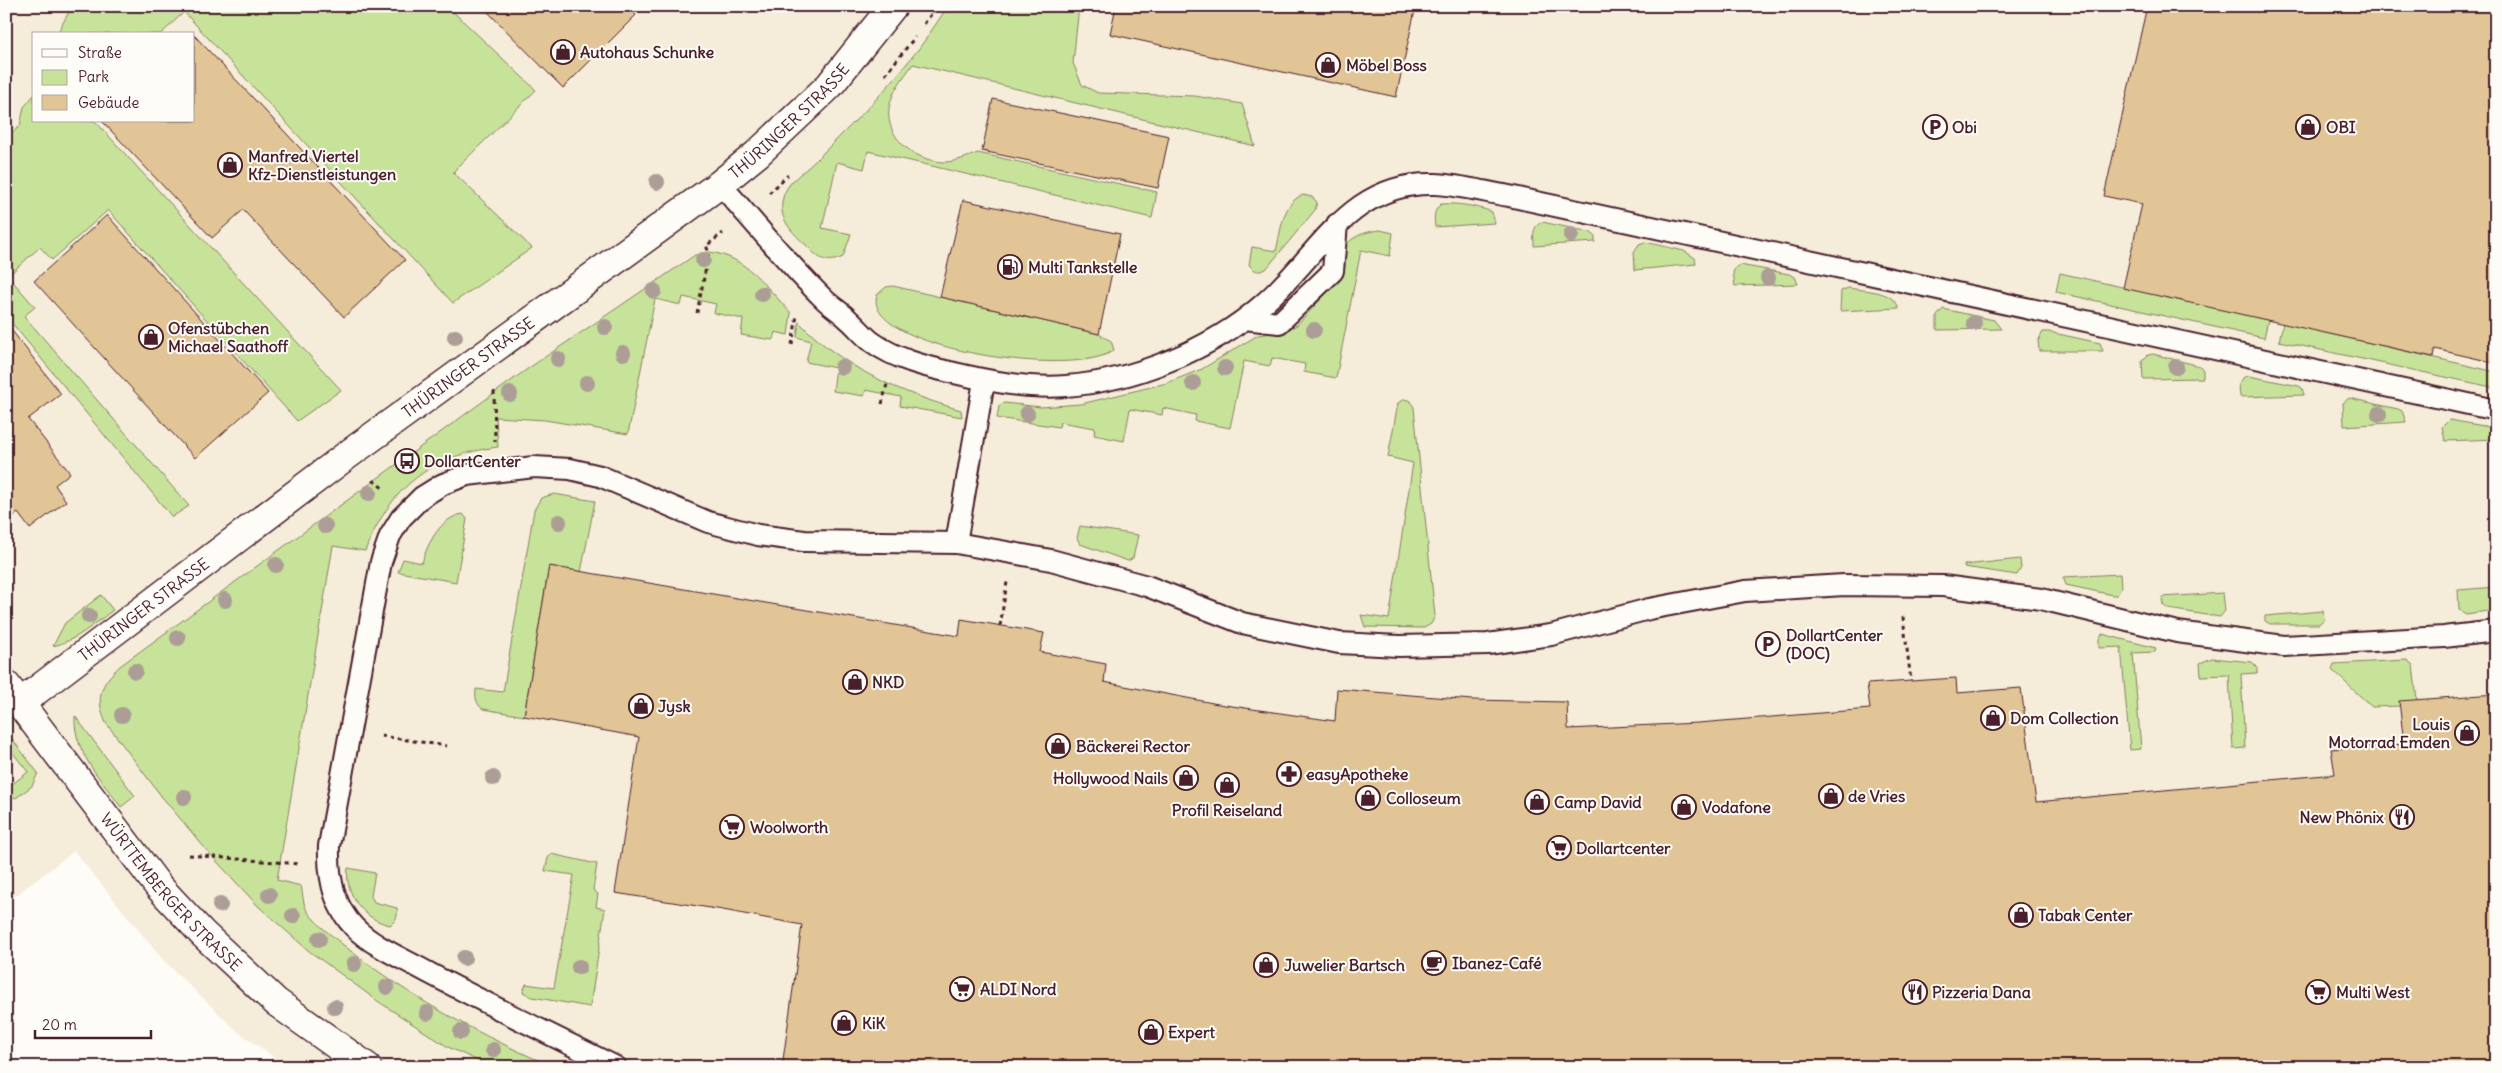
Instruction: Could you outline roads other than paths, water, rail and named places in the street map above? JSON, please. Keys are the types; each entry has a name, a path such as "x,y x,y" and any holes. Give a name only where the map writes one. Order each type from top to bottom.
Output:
{"street":[{"name":"THÜRINGER STRASSE","path":"13,694 346,456 720,184 757,154 829,86 893,6"},
{"name":"WÜRTTEMBERGER STRASSE","path":"13,694 159,887 203,934 276,1002 367,1067"}],"lane":[{"path":"720,184 818,292 872,342 901,359 984,381 1028,386 1065,386 1112,379 1171,359 1212,341 1245,319 1281,287 1337,224 1361,204 1377,195 1414,185 1437,184 1509,196 2496,410"},
{"path":"1245,319 1279,323 1334,271 1337,224"},
{"path":"956,543 984,381"},
{"path":"616,1067 501,1012 384,948 355,928 337,902 328,866 330,846 381,562 390,536 409,509 422,497 443,484 467,475 496,470 534,467 570,469 600,476 708,522 758,535 804,540 956,543 1012,551 1147,586 1242,623 1339,643 1399,646 1463,646 1551,635 1649,609 1745,591 1844,585 1943,586 2042,599 2177,632 2284,646 2444,637 2496,631"}],"place":[{"name":"Autohaus Schunke","path":"563,52"},
{"name":"Möbel Boss","path":"1328,65"},
{"name":"Obi","path":"1935,127"},
{"name":"OBI","path":"2308,127"},
{"name":"Manfred Viertel Kfz-Dienstleistungen","path":"230,165"},
{"name":"Multi Tankstelle","path":"1010,267"},
{"name":"Ofenstübchen Michael Saathoff","path":"151,337"},
{"name":"DollartCenter","path":"407,461"},
{"name":"DollartCenter (DOC)","path":"1768,644"},
{"name":"NKD","path":"855,682"},
{"name":"Jysk","path":"641,706"},
{"name":"Dom Collection","path":"1993,718"},
{"name":"Louis Motorrad Emden","path":"2467,733"},
{"name":"Bäckerei Rector","path":"1058,746"},
{"name":"easyApotheke","path":"1289,774"},
{"name":"Hollywood Nails","path":"1186,778"},
{"name":"Profil Reiseland","path":"1227,785"},
{"name":"de Vries","path":"1831,796"},
{"name":"Colloseum","path":"1368,798"},
{"name":"Camp David","path":"1537,802"},
{"name":"Vodafone","path":"1684,807"},
{"name":"New Phönix","path":"2402,817"},
{"name":"Woolworth","path":"732,827"},
{"name":"Dollartcenter","path":"1559,848"},
{"name":"Tabak Center","path":"2021,915"},
{"name":"Ibanez-Café","path":"1434,963"},
{"name":"Juwelier Bartsch","path":"1266,965"},
{"name":"ALDI Nord","path":"962,989"},
{"name":"Pizzeria Dana","path":"1915,992"},
{"name":"Multi West","path":"2318,992"},
{"name":"KiK","path":"844,1023"},
{"name":"Expert","path":"1151,1032"}]}
